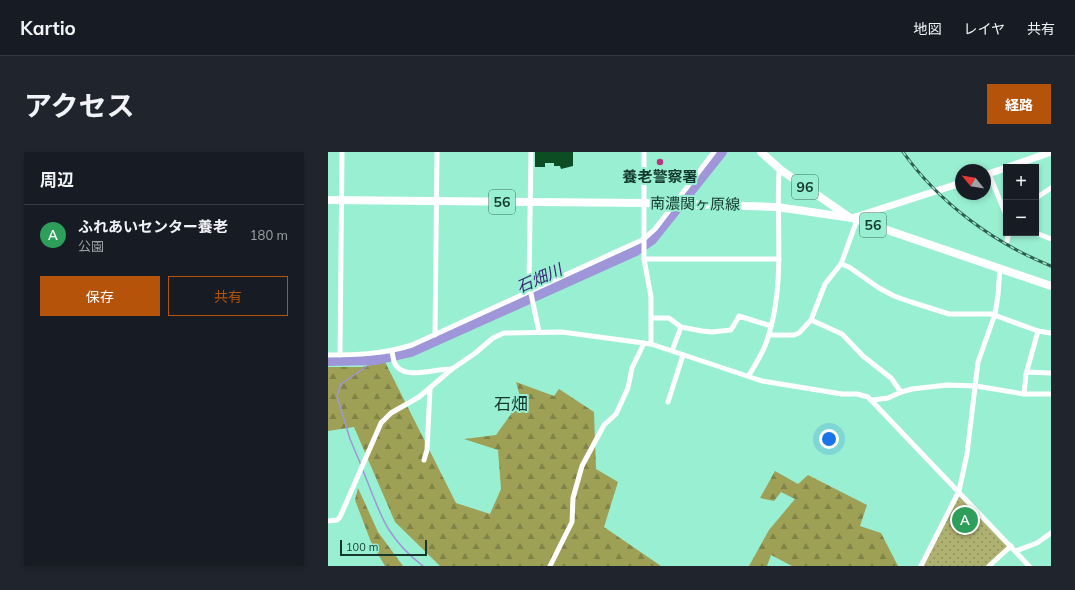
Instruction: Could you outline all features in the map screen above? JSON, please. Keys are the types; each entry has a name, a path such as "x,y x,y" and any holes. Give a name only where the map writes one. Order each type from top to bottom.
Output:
{"main road":[{"name":"96","path":"761,152 781,170 854,219"},
{"path":"1024,164 1047,153"},
{"path":"991,173 1003,168"},
{"path":"854,219 955,185"},
{"name":"南濃関ヶ原線","path":"328,200 644,203 777,207 854,219 1051,286"}],"street":[{"path":"340,355 342,152"},
{"path":"435,335 437,152"},
{"path":"531,152 530,293 539,332"},
{"path":"644,152 644,259 651,297 651,344"},
{"path":"328,355 392,352 435,335 530,293 644,240 655,229 714,152"},
{"path":"749,375 769,335 777,294 779,259 777,207 781,170"},
{"path":"991,183 1003,209"},
{"path":"1039,196 1051,188"},
{"path":"769,335 794,335 800,333 811,320 825,284 841,264 854,219"},
{"path":"1039,234 1051,240"},
{"path":"1007,241 1008,236"},
{"path":"644,259 779,259"},
{"path":"841,264 849,267 894,296 911,302 950,314 994,315 1038,331 1051,333"},
{"path":"920,566 959,491 967,454 978,362 994,315 998,295 1000,268"},
{"path":"652,318 669,318 681,327 712,332 731,330 740,316 771,326"},
{"path":"811,320 842,334 863,356 891,378 901,392"},
{"path":"672,351 681,327"},
{"path":"1024,394 1027,372 1038,331"},
{"path":"328,521 337,520 340,517 385,418 430,389 452,369 474,354 493,338 504,333 539,332 581,334 651,344 749,375 762,381 795,388 842,394 857,394 873,400 1030,566"},
{"path":"550,566 572,522 573,498 582,466 601,429 616,414 628,388 632,368 644,343"},
{"path":"392,352 395,364 402,371 416,373 452,369"},
{"path":"668,402 683,354"},
{"path":"1027,372 1051,373"},
{"path":"873,400 888,398 901,392 927,387 976,386 1024,394 1051,394"},
{"path":"424,460 430,389"},
{"path":"1016,551 1037,543 1051,533"},
{"path":"989,566 1011,546"}],"green space":[{"path":"385,362 456,503 490,514 501,489 498,450 464,439 496,435 521,400 516,382 554,396 559,389 594,412 596,469 618,482 604,527 661,566 440,566 395,522 354,427 328,431 328,367 362,367"},
{"path":"775,471 798,484 808,475 867,505 860,526 881,533 898,566 792,566 771,555 767,566 749,566 769,530 795,499 781,492 774,501 760,498"},
{"path":"358,488 378,532 403,566 385,566 371,542 355,500"},
{"path":"960,495 1008,546 986,566 923,566"}],"building":[{"path":"535,152 573,152 573,166 561,169 560,166 554,166 554,163 545,163 545,167 535,167"}],"waterway":[{"name":"石畑川","path":"328,361 376,360 411,352 636,251 652,240 722,152"},
{"path":"361,465 350,439 337,396 341,384 376,360"},
{"path":"362,468 379,510 391,533 410,555 423,566"}],"railway":[{"path":"903,152 917,171 933,188 969,220 1009,246 1051,266"}],"place":[{"name":"養老警察署","path":"660,162"},
{"name":"ふれあいセンター養老","path":"965,520"}],"district":[{"name":"石畑","path":"511,404"}]}
